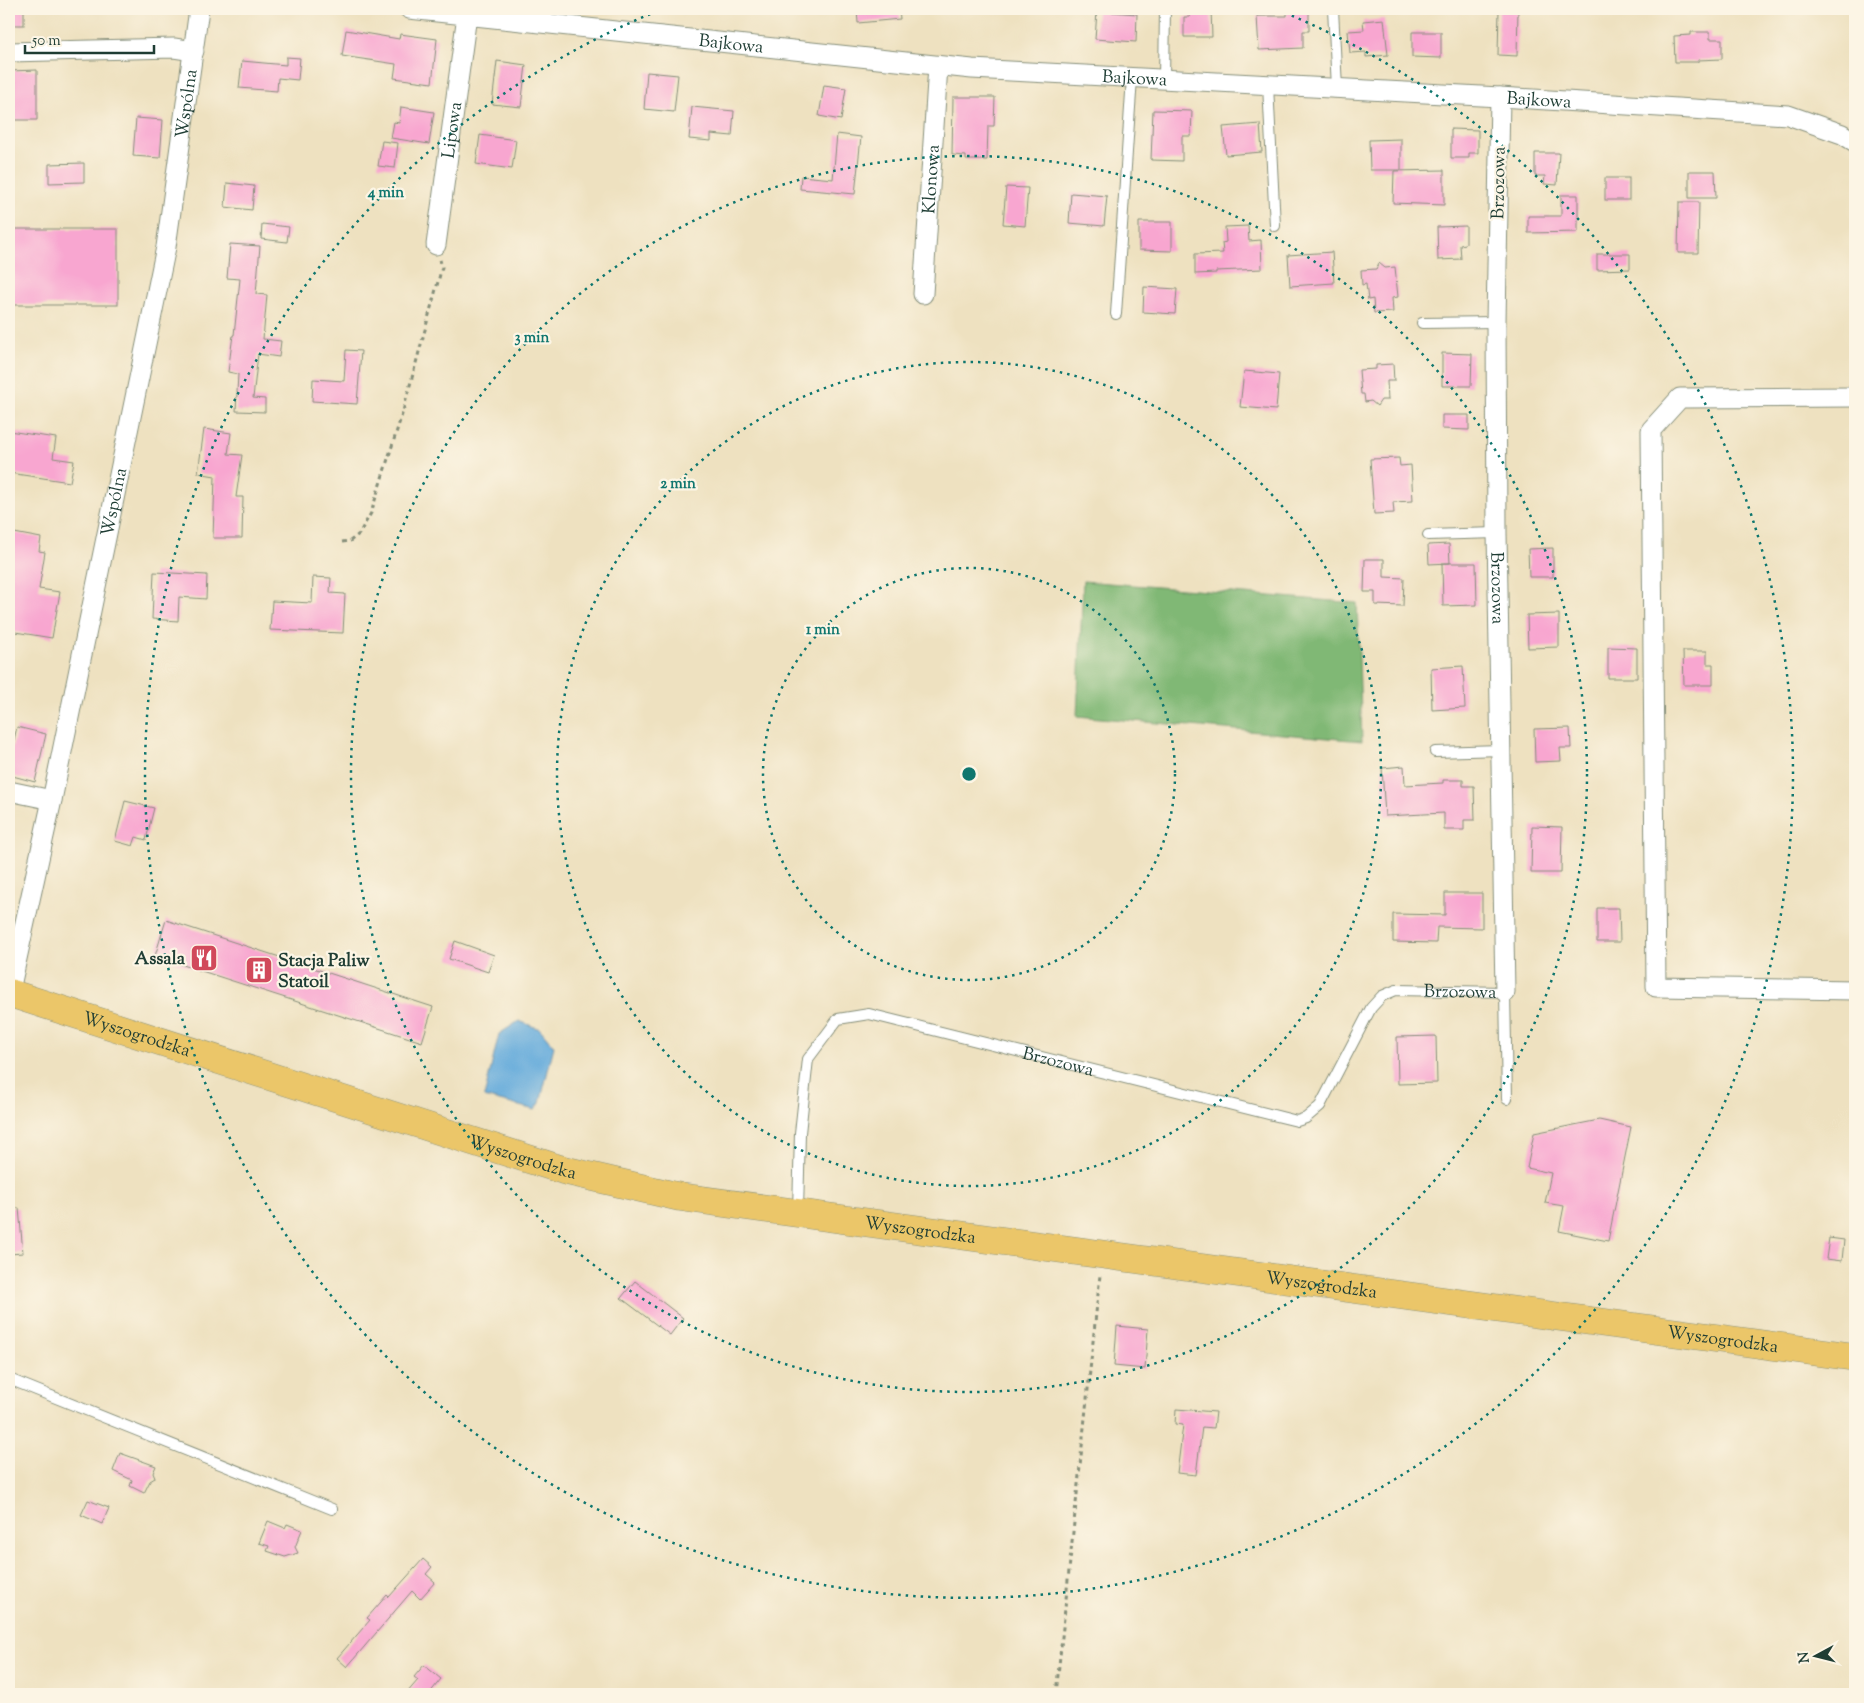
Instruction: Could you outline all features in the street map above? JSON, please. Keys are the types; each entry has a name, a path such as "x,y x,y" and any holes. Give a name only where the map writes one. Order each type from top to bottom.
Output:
{"main road":[{"name":"Wyszogrodzka","path":"9,994 563,1170 680,1197 1855,1357"}],"street":[{"name":"Wspólna","path":"9,994 52,800 166,247 200,9"},
{"name":"Bajkowa","path":"409,9 972,69 1500,97 1788,115 1842,134 1855,142"},
{"name":"Lipowa","path":"436,245 467,15"},
{"path":"9,52 165,48 194,51"},
{"name":"Klonowa","path":"923,294 938,66"},
{"name":"Brzozowa","path":"1500,97 1496,322 1497,533 1506,992"},
{"path":"1855,397 1680,398 1650,430 1656,987 1855,990"},
{"path":"9,791 52,800"}],"lane":[{"path":"1164,80 1165,9"},
{"path":"1332,9 1337,88"},
{"path":"1116,314 1132,78"},
{"path":"1268,85 1274,226"},
{"path":"1422,323 1496,322"},
{"path":"1428,535 1497,533"},
{"path":"1435,752 1501,750"},
{"name":"Brzozowa","path":"798,1214 800,1133 808,1060 838,1020 869,1014 1297,1121 1306,1118 1320,1106 1371,1008 1382,996 1396,990 1506,992"},
{"path":"1506,992 1507,1099"},
{"path":"9,1379 332,1509"}],"path":[{"path":"342,542 350,540 359,534 371,512 403,410 442,267 436,245"},
{"path":"1056,1694 1102,1254"}],"green space":[{"path":"1083,581 1357,603 1362,741 1077,716"}],"water":[{"path":"519,1021 540,1029 554,1046 540,1103 535,1110 484,1097 499,1034"}],"building":[{"path":"9,9 24,9 24,25 9,25"},
{"path":"857,9 899,9 900,19 858,23"},
{"path":"1190,9 1211,9 1212,37 1184,37 1184,17 1190,17"},
{"path":"1499,9 1518,9 1517,56 1498,55"},
{"path":"1309,10 1309,31 1303,31 1303,48 1259,50 1257,16 1287,16 1287,11"},
{"path":"1097,11 1137,14 1136,42 1095,39"},
{"path":"1384,19 1388,55 1366,57 1366,52 1350,53 1348,31 1364,30 1363,21"},
{"path":"346,30 399,39 400,34 437,39 432,83 394,78 396,64 342,56"},
{"path":"1412,32 1441,32 1441,58 1412,57"},
{"path":"1691,32 1710,32 1710,39 1722,39 1722,59 1675,62 1674,36 1691,35"},
{"path":"286,57 300,58 298,80 278,78 277,91 239,88 242,61 286,65"},
{"path":"497,61 526,65 521,107 492,104"},
{"path":"37,70 37,120 9,120 9,71"},
{"path":"647,72 678,75 674,112 644,109"},
{"path":"824,85 846,88 841,120 819,116"},
{"path":"953,97 995,97 994,126 988,126 987,160 966,160 966,156 952,155"},
{"path":"401,107 434,112 429,144 391,138 394,122 399,123"},
{"path":"692,107 734,111 732,136 711,134 711,141 689,139"},
{"path":"1153,110 1192,111 1191,136 1182,136 1182,161 1151,160"},
{"path":"136,118 163,120 160,158 133,156"},
{"path":"1260,124 1262,152 1226,155 1223,127"},
{"path":"1451,129 1478,130 1478,153 1469,153 1469,158 1451,158"},
{"path":"837,134 861,137 855,194 800,189 801,176 833,179"},
{"path":"480,135 516,140 512,169 476,164"},
{"path":"1401,139 1401,170 1370,170 1369,140"},
{"path":"382,141 398,143 395,168 378,166"},
{"path":"1535,153 1559,153 1557,185 1544,184 1545,176 1535,176"},
{"path":"84,163 84,182 49,183 49,164"},
{"path":"1444,170 1444,205 1393,203 1394,171"},
{"path":"1689,171 1715,171 1716,198 1689,198"},
{"path":"1605,178 1629,178 1629,200 1605,200"},
{"path":"227,183 254,186 252,210 225,207"},
{"path":"1006,187 1028,188 1025,226 1003,224"},
{"path":"1071,193 1107,196 1104,226 1069,223"},
{"path":"1561,195 1578,195 1578,232 1528,233 1528,216 1561,216"},
{"path":"1679,202 1699,202 1698,253 1678,253"},
{"path":"1139,222 1172,222 1172,251 1139,250"},
{"path":"262,224 289,227 287,242 261,239"},
{"path":"1248,226 1249,241 1261,240 1262,269 1195,274 1195,254 1223,253 1222,243 1226,242 1225,227"},
{"path":"1466,226 1466,244 1460,245 1461,259 1438,260 1437,227"},
{"path":"9,229 118,229 118,305 9,305"},
{"path":"230,244 260,246 256,294 267,295 263,339 281,341 279,357 258,354 253,398 265,399 265,412 236,411 238,374 228,372 240,279 227,278"},
{"path":"1332,252 1334,283 1290,286 1288,255"},
{"path":"1597,254 1630,254 1630,269 1597,270"},
{"path":"1379,263 1385,268 1395,267 1398,297 1392,298 1393,312 1374,313 1373,299 1368,300 1366,284 1362,285 1361,270 1376,269"},
{"path":"1144,287 1177,289 1175,314 1143,312"},
{"path":"346,350 361,351 357,404 312,401 313,379 344,381"},
{"path":"1442,353 1472,354 1471,386 1442,386"},
{"path":"1393,364 1394,381 1387,381 1388,400 1381,400 1377,406 1371,401 1365,402 1364,394 1361,394 1359,370 1376,369 1376,365"},
{"path":"1244,371 1279,374 1276,410 1240,407"},
{"path":"1442,415 1469,415 1469,430 1442,429"},
{"path":"204,429 231,433 228,454 242,455 236,497 243,497 242,538 213,538 215,476 198,473"},
{"path":"9,431 56,438 53,458 74,461 70,482 9,473"},
{"path":"1399,458 1400,466 1411,465 1413,501 1393,502 1394,513 1374,514 1370,459"},
{"path":"9,532 41,538 39,551 45,552 39,589 60,592 52,638 9,631"},
{"path":"1449,544 1450,563 1429,564 1428,545"},
{"path":"1553,548 1553,577 1529,577 1528,549"},
{"path":"1365,559 1384,559 1384,577 1404,578 1403,606 1375,605 1375,592 1364,592"},
{"path":"1442,563 1476,563 1477,605 1443,606"},
{"path":"154,572 207,575 206,599 179,597 178,621 152,619"},
{"path":"313,577 331,578 330,593 345,594 343,633 270,630 272,601 312,603"},
{"path":"1559,614 1559,647 1528,648 1527,615"},
{"path":"1608,647 1637,648 1637,678 1608,678"},
{"path":"1683,651 1707,651 1707,664 1713,664 1713,685 1684,685"},
{"path":"1463,666 1465,708 1432,710 1431,668"},
{"path":"17,727 46,734 35,782 9,775 9,761"},
{"path":"1570,728 1571,748 1560,748 1561,761 1535,762 1534,729"},
{"path":"1404,766 1405,785 1443,783 1443,780 1463,780 1463,786 1474,786 1475,820 1464,820 1464,830 1444,830 1444,813 1385,816 1382,768"},
{"path":"125,801 154,808 146,840 136,837 133,846 115,841"},
{"path":"1532,826 1562,827 1561,873 1531,873"},
{"path":"1445,893 1482,893 1482,928 1437,927 1436,943 1393,942 1393,914 1445,915"},
{"path":"1597,908 1619,908 1620,942 1597,942"},
{"name":"Stacja Paliw Statoil","path":"166,920 433,1007 422,1042 155,956"},
{"path":"455,941 494,955 488,972 449,959"},
{"path":"1436,1036 1437,1083 1398,1084 1397,1037"},
{"path":"1599,1120 1631,1127 1608,1241 1559,1231 1564,1206 1545,1203 1551,1173 1527,1168 1534,1133"},
{"path":"9,1208 19,1208 23,1253 9,1254"},
{"path":"1829,1238 1844,1240 1842,1261 1826,1259"},
{"path":"635,1281 683,1318 670,1335 621,1298"},
{"path":"1117,1326 1148,1329 1145,1369 1114,1366"},
{"path":"1176,1409 1216,1412 1214,1428 1202,1427 1196,1475 1177,1473 1183,1425 1175,1424"},
{"path":"120,1453 156,1466 153,1473 155,1478 150,1481 144,1493 130,1486 132,1480 113,1471"},
{"path":"88,1500 109,1508 102,1524 81,1515"},
{"path":"268,1521 285,1528 287,1524 302,1530 295,1547 298,1553 285,1557 267,1551 269,1546 259,1543"},
{"path":"423,1559 432,1567 426,1574 435,1582 420,1599 412,1591 347,1667 337,1658 370,1620 367,1618"},
{"path":"424,1665 441,1679 429,1694 406,1694 418,1680 414,1677"}],"place":[{"name":"Assala","path":"204,958"},
{"name":"Stacja Paliw Statoil","path":"259,970"}]}
